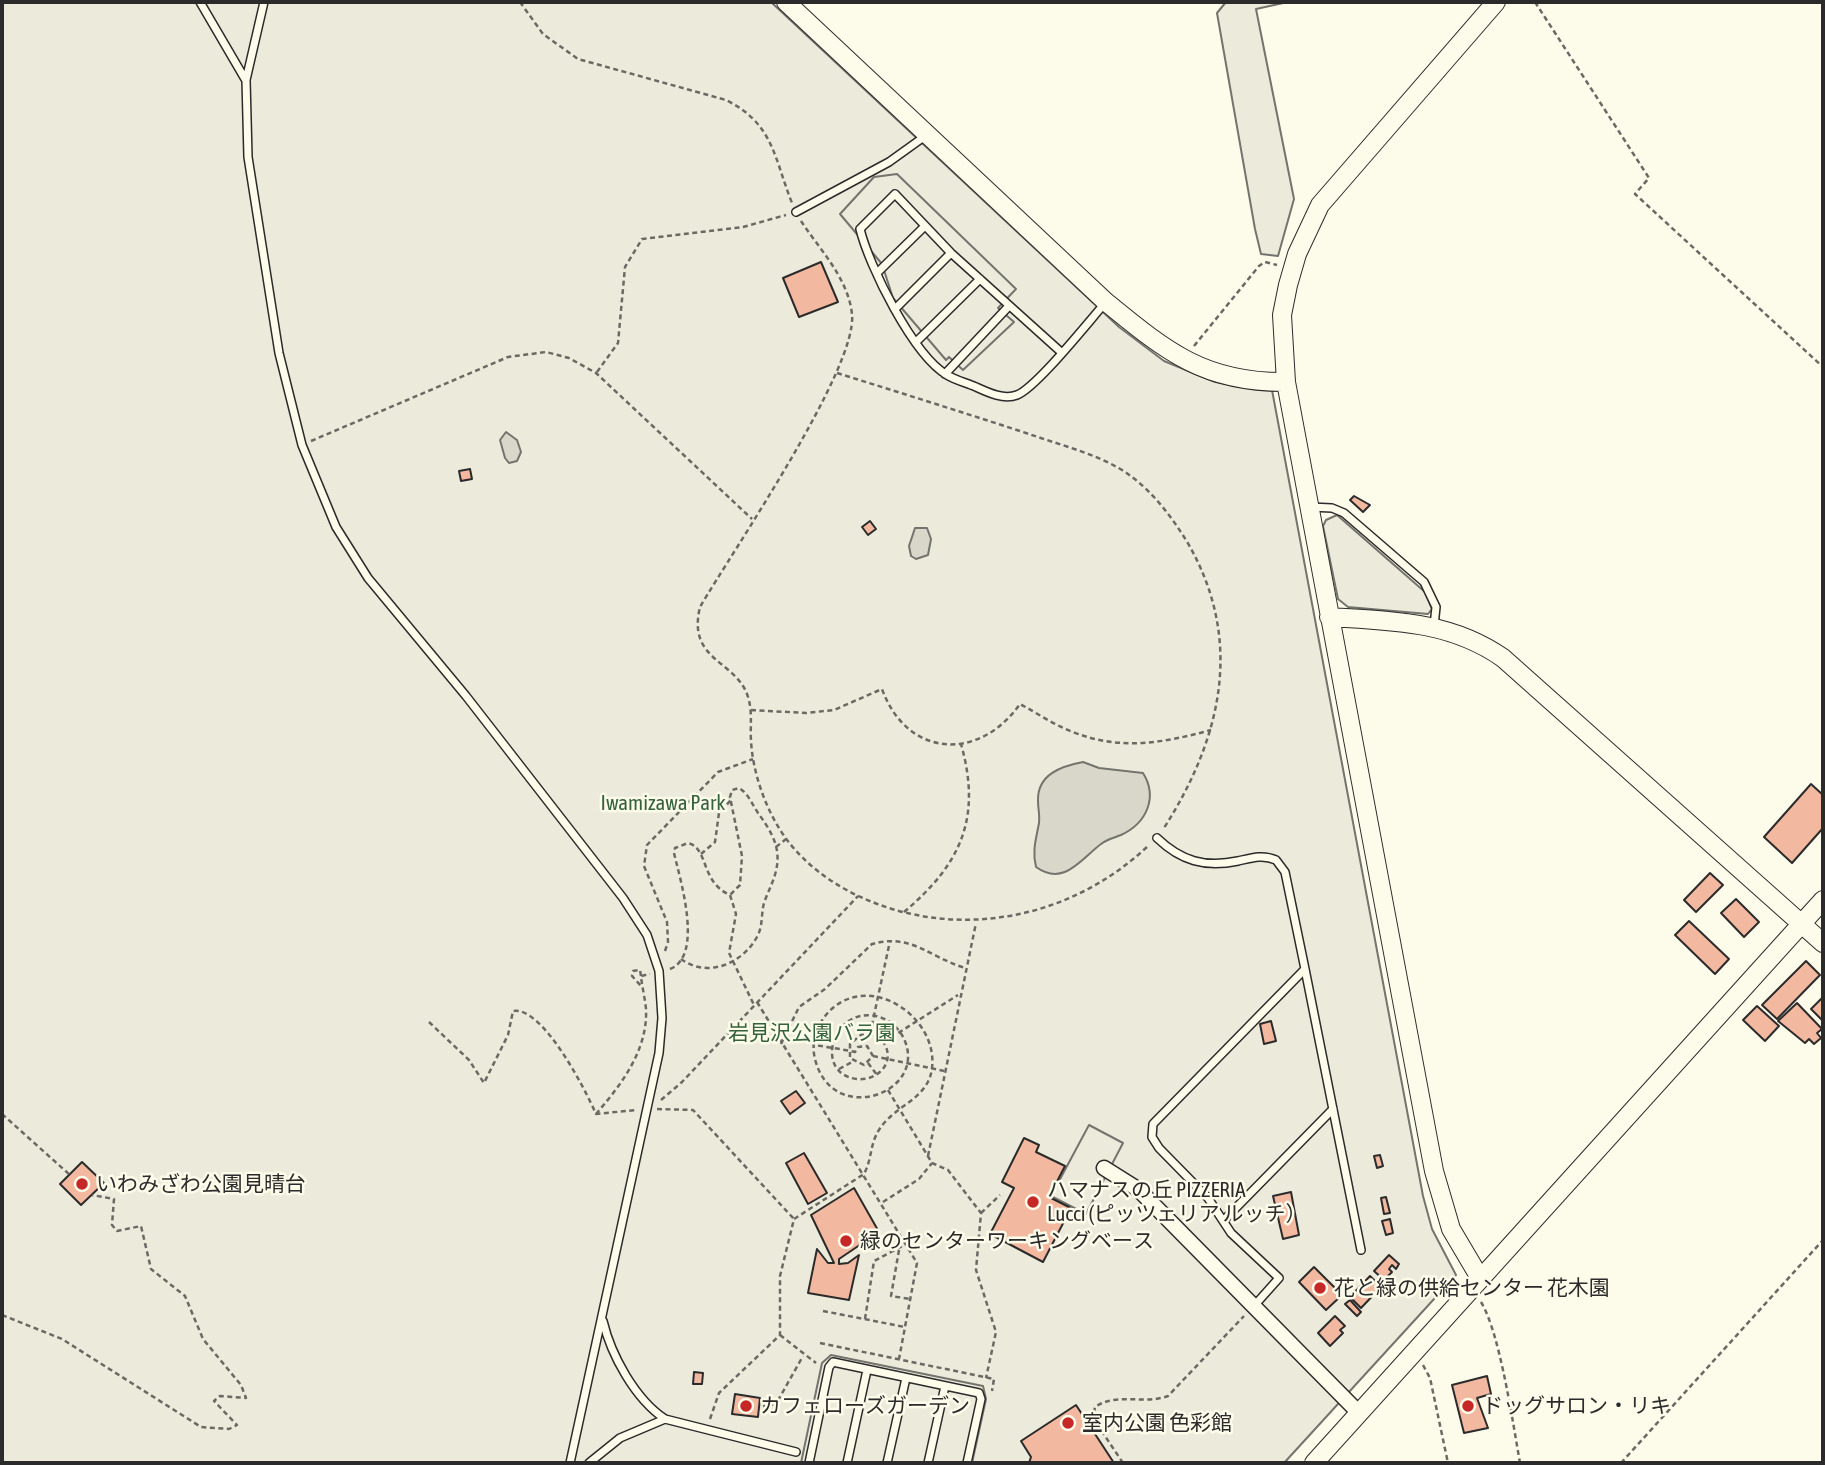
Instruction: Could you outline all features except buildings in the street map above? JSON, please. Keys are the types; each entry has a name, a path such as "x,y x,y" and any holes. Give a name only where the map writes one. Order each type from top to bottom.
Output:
{"street":[{"path":"786,2 1106,302 1155,342 1183,360 1213,373 1262,382 1286,382"},
{"path":"1476,1283 1451,1229 1434,1171 1286,382 1282,315 1292,270 1320,205 1496,2"},
{"path":"1329,617 1434,626 1480,642 1503,658 1823,943"},
{"path":"1314,1463 1823,900"},
{"path":"1104,1168 1139,1190 1359,1413"}],"lane":[{"path":"200,2 246,80"},
{"path":"264,2 246,80 248,157 279,353 302,445 336,527 368,578 466,696 623,898 647,935 659,969 661,1034 570,1463"},
{"path":"796,212 889,162 929,134"},
{"path":"1061,352 951,253 894,194 860,229 865,248 895,309 916,342 945,374 989,393 1016,396 1026,391 1106,302"},
{"path":"878,272 925,226"},
{"path":"895,309 951,253"},
{"path":"916,342 980,279"},
{"path":"945,374 1009,306"},
{"path":"1309,507 1332,508 1345,513 1424,582 1436,607 1434,626"},
{"path":"1157,838 1181,858 1191,861 1230,863 1258,856 1276,860 1285,872 1361,1250"},
{"path":"1254,1307 1279,1278 1231,1233 1208,1198 1159,1147 1152,1137 1153,1124 1305,969"},
{"path":"1224,1220 1333,1109"},
{"path":"602,1317 606,1334 639,1395 665,1419 796,1452"},
{"path":"809,1463 829,1367 833,1362 979,1393 981,1399 967,1463"},
{"path":"847,1463 867,1370"},
{"path":"887,1463 906,1378"},
{"path":"928,1463 945,1386"},
{"path":"589,1463 620,1438 665,1419"}],"path":[{"path":"520,2 543,34 578,59 726,100 747,111 772,143 796,212 843,284 852,310 850,344 837,373 765,503 752,519 699,607 696,626 711,657 743,685 751,710 753,759 761,788 786,839 833,884 904,912 938,920 976,922 1015,915 1069,900 1118,872 1157,838 1193,779 1211,730 1222,656 1208,589 1188,543 1148,490 1100,458 837,373"},
{"path":"1535,2 1648,178 1635,194 1823,367"},
{"path":"596,373 618,343 625,267 642,239 743,227 796,212"},
{"path":"1183,360 1259,266 1265,262 1292,270"},
{"path":"302,445 508,357 546,352 569,358 596,373 752,519"},
{"path":"751,710 806,713 834,710 882,689 899,721 916,735 942,744 961,744 993,733 1020,704 1071,732 1123,744 1160,743 1211,730"},
{"path":"904,912 928,892 948,868 963,837 970,794 961,744"},
{"path":"659,969 668,942 667,922 644,866 647,845 718,772 753,759"},
{"path":"681,959 706,969 731,963 751,946 760,930 764,903 775,878 776,847 769,829 743,789 732,790 742,872 740,885 730,895"},
{"path":"701,854 715,842 719,813 732,800"},
{"path":"776,847 786,839"},
{"path":"641,976 678,966 681,959 687,933 687,912 674,853 675,848 688,842 695,844 714,886 730,895 736,914 729,953 731,963 918,1263 899,1359"},
{"path":"646,1109 682,1082 858,896"},
{"path":"928,1156 976,922"},
{"path":"782,1044 799,1007 825,989 872,944 890,940 909,941 931,955 965,968"},
{"path":"870,1034 890,940"},
{"path":"596,1114 626,1076 636,1056 645,1025 642,987 641,976 640,970 633,971 632,976 642,987"},
{"path":"884,1042 960,994"},
{"path":"708,1428 719,1393 780,1335 780,1276 794,1219 864,1174 873,1139 888,1119 922,1092 932,1069 928,1040 917,1020 896,1004 877,997 852,998 836,1006 823,1018 814,1045 817,1069 827,1084 840,1094 856,1099 888,1090 898,1081 906,1063 906,1043 900,1031 883,1018 857,1018 842,1026 832,1048 839,1069 859,1080 877,1075 888,1059 884,1042 870,1034 856,1037 849,1051"},
{"path":"429,1022 469,1060 484,1083 508,1035 513,1011 523,1012 542,1028 572,1065 596,1114"},
{"path":"814,1045 855,1052 858,1046 867,1046 873,1056 944,1071"},
{"path":"849,1051 854,1061 859,1064 868,1063 873,1056"},
{"path":"839,1069 854,1061"},
{"path":"868,1063 877,1075"},
{"path":"888,1090 932,1163 947,1170 981,1213"},
{"path":"596,1114 646,1109 693,1110 794,1219"},
{"path":"2,1114 70,1175"},
{"path":"882,1202 919,1179 932,1163"},
{"path":"2,1315 62,1339 201,1427 229,1429 237,1425 214,1401 220,1396 246,1398 241,1385 203,1339 185,1296 151,1269 141,1226 117,1231 112,1225 114,1199 92,1195"},
{"path":"820,1342 986,1378 996,1332 976,1270 981,1213 1000,1195"},
{"path":"1621,1463 1823,1240"},
{"path":"865,1320 874,1261 906,1244"},
{"path":"899,1248 891,1296 911,1299"},
{"path":"1476,1283 1486,1311 1520,1463"},
{"path":"1122,1463 1093,1418 1095,1407 1118,1399 1158,1400 1168,1396 1254,1307"},
{"path":"823,1311 905,1328"},
{"path":"780,1335 803,1356 816,1363"},
{"path":"1416,1350 1430,1378 1448,1463"},
{"path":"763,1406 776,1404 803,1356"}],"green space":[{"name":"Iwamizawa Park","path":"2,2 771,2 1119,327 1164,361 1215,382 1272,390 1423,1196 1432,1229 1456,1275 1284,1463 2,1463"},
{"path":"1226,2 1288,2 1256,9 1294,199 1278,256 1261,254 1255,229 1217,13"},
{"path":"1337,515 1425,592 1432,609 1428,614 1348,607 1338,599 1323,526 1326,520"}],"shaded area":[{"path":"897,174 1016,289 998,308 1014,322 963,370 949,357 946,360 893,298 882,264 840,214 874,177"},
{"path":"506,432 517,440 521,452 517,461 509,463 500,440"},
{"path":"915,528 927,528 931,539 928,555 916,559 911,556 909,546"},
{"path":"1083,762 1099,768 1143,773 1150,791 1147,809 1138,824 1103,842 1072,869 1055,874 1046,872 1036,867 1034,856 1039,820 1039,792 1046,778 1052,773"},
{"path":"1089,1125 1123,1143 1086,1214 1051,1196"},
{"path":"831,1355 983,1386 986,1399 972,1463 801,1463 822,1363"}],"place":[{"name":"いわみざわ公園見晴台","path":"82,1184"},
{"name":"ハマナスの丘 PIZZERIA Lucci (ピッツェリア ルッチ）","path":"1033,1202"},
{"name":"緑のセンターワーキングベース","path":"846,1241"},
{"name":"花と緑の供給センター 花木園","path":"1320,1288"},
{"name":"カフェローズガーデン","path":"746,1406"},
{"name":"ドッグサロン・リキ","path":"1468,1406"},
{"name":"室内公園 色彩館","path":"1068,1423"}],"park label":[{"name":"岩見沢公園バラ園","path":"812,1033"}]}
